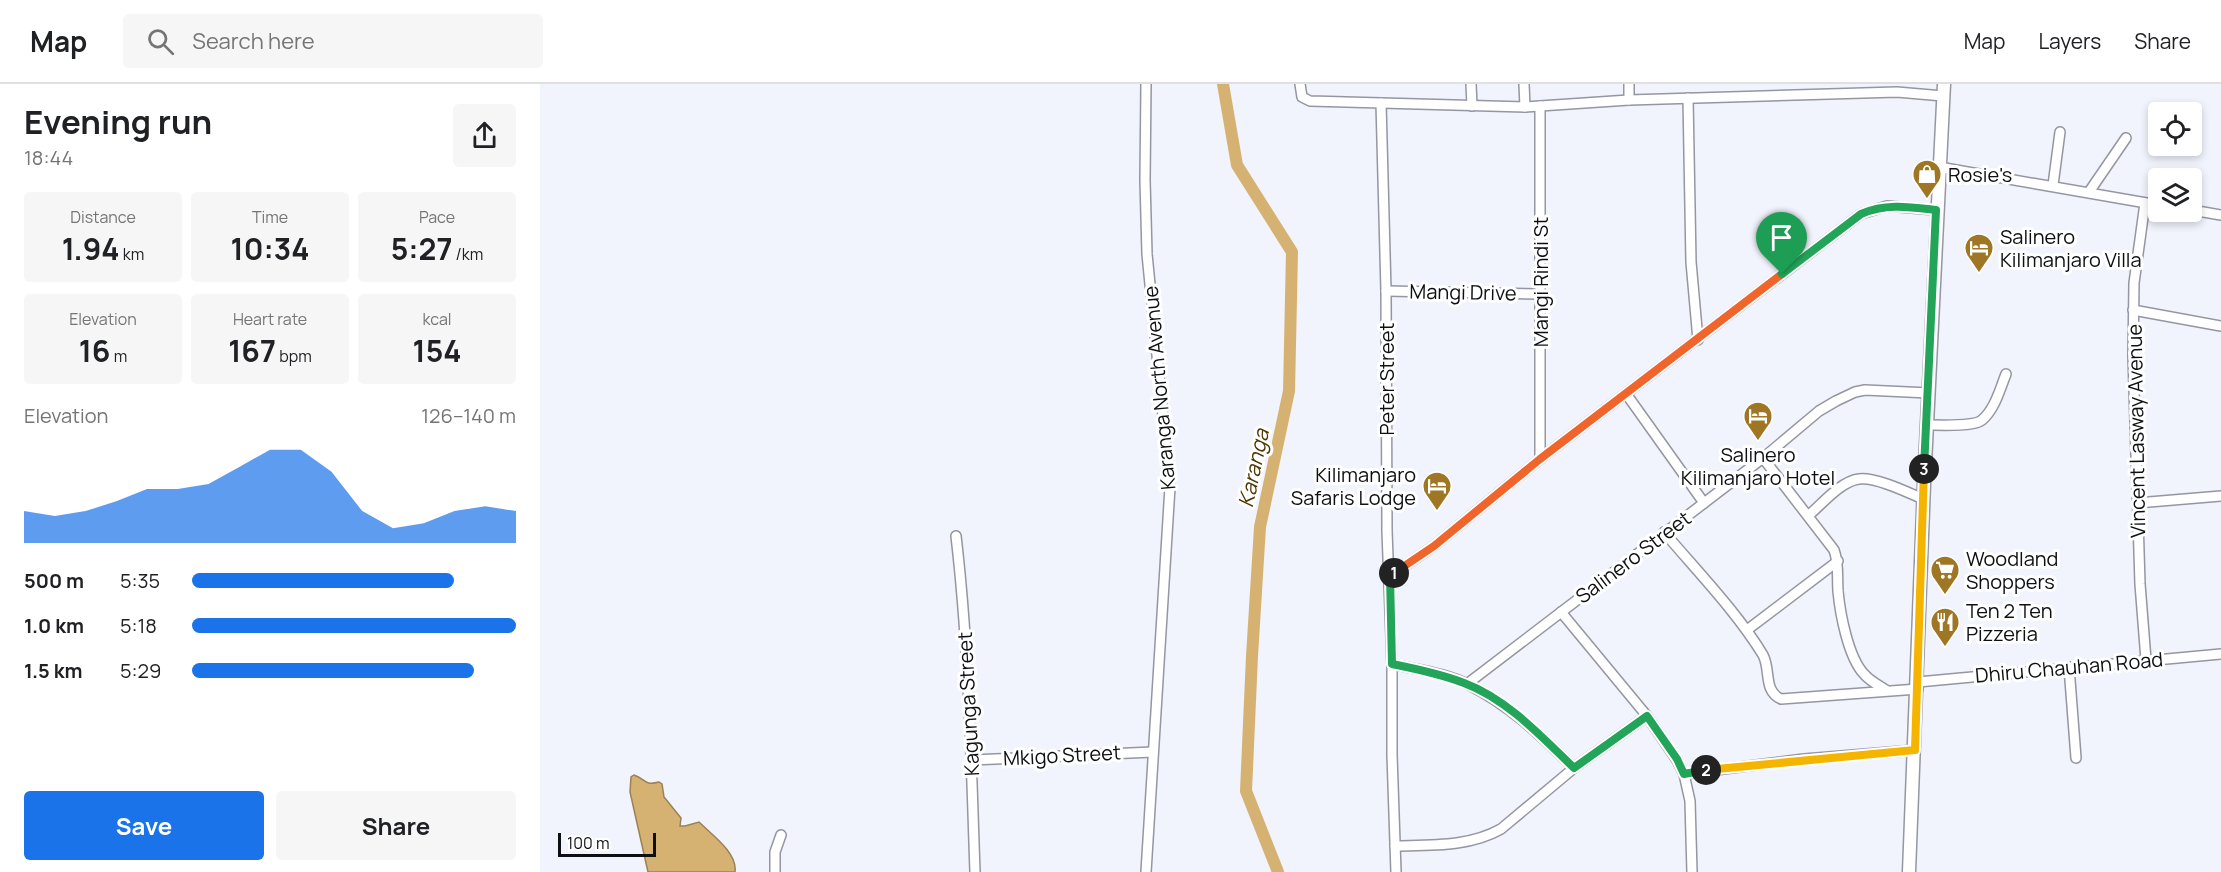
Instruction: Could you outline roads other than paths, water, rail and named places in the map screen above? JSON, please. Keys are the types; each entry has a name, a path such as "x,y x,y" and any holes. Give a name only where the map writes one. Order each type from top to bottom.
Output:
{"main road":[{"path":"1910,872 1926,425 1943,90"}],"street":[{"name":"Karanga North Avenue","path":"1146,84 1144,180 1147,242 1170,487 1146,872"},
{"path":"1300,84 1302,97 1305,100 1525,107 1629,100 1943,90"},
{"path":"1471,84 1472,106"},
{"path":"1524,84 1525,107"},
{"path":"1629,84 1629,100"},
{"path":"1786,84 1786,96"},
{"path":"1688,98 1691,262 1698,340"},
{"name":"Peter Street","path":"1381,103 1386,291 1387,521 1396,872"},
{"name":"Mangi Rindi St","path":"1540,106 1540,459"},
{"path":"2053,185 2060,132"},
{"path":"2089,192 2126,138"},
{"path":"1939,167 2053,185 2148,203"},
{"name":"Vincent Lasway Avenue","path":"2145,203 2137,256 2133,310 2140,584 2146,660"},
{"path":"1390,576 1434,546 1540,459 1627,395 1861,214 1887,206 1936,210"},
{"path":"2202,212 2221,215"},
{"name":"Mangi Drive","path":"1386,291 1540,294"},
{"path":"2133,310 2221,326"},
{"path":"1926,425 1975,423 1983,420 1994,405 2006,374"},
{"name":"Salinero Street","path":"1467,684 1763,458 1819,411 1855,392 1879,390 1929,393"},
{"path":"1627,395 1704,503"},
{"path":"1763,458 1834,550 1838,561 1839,604 1852,652 1862,672 1871,681 1888,691"},
{"path":"1809,515 1844,486 1858,479 1870,480 1923,499"},
{"path":"2137,503 2221,496"},
{"name":"Dhiru Chauhan Road","path":"1664,532 1747,630 1765,660 1769,687 1775,696 1781,699 1888,691 2069,667 2221,654"},
{"name":"Kagunga Street","path":"956,536 961,570 972,760 975,872"},
{"path":"1747,630 1838,561"},
{"path":"1561,612 1647,716 1677,759 1684,774 1690,801 1692,872"},
{"path":"1392,664 1431,672 1467,684 1499,702 1535,730 1574,768"},
{"path":"2069,667 2076,758"},
{"path":"1395,846 1461,843 1488,836 1508,824 1574,768 1647,716"},
{"path":"1684,774 1804,759 1915,750"},
{"name":"Mkigo Street","path":"972,760 1153,752"},
{"path":"775,872 775,852 781,836"}],"waterway":[{"name":"Karanga","path":"1223,84 1237,165 1292,252 1289,391 1260,527 1246,791 1278,872"}],"place":[{"name":"Rosie's","path":"1927,200"},
{"name":"Salinero Kilimanjaro Villa","path":"1979,274"},
{"name":"Salinero Kilimanjaro Hotel","path":"1758,442"},
{"name":"Kilimanjaro Safaris Lodge","path":"1437,512"},
{"name":"Woodland Shoppers","path":"1945,596"},
{"name":"Ten 2 Ten Pizzeria","path":"1945,648"}]}
